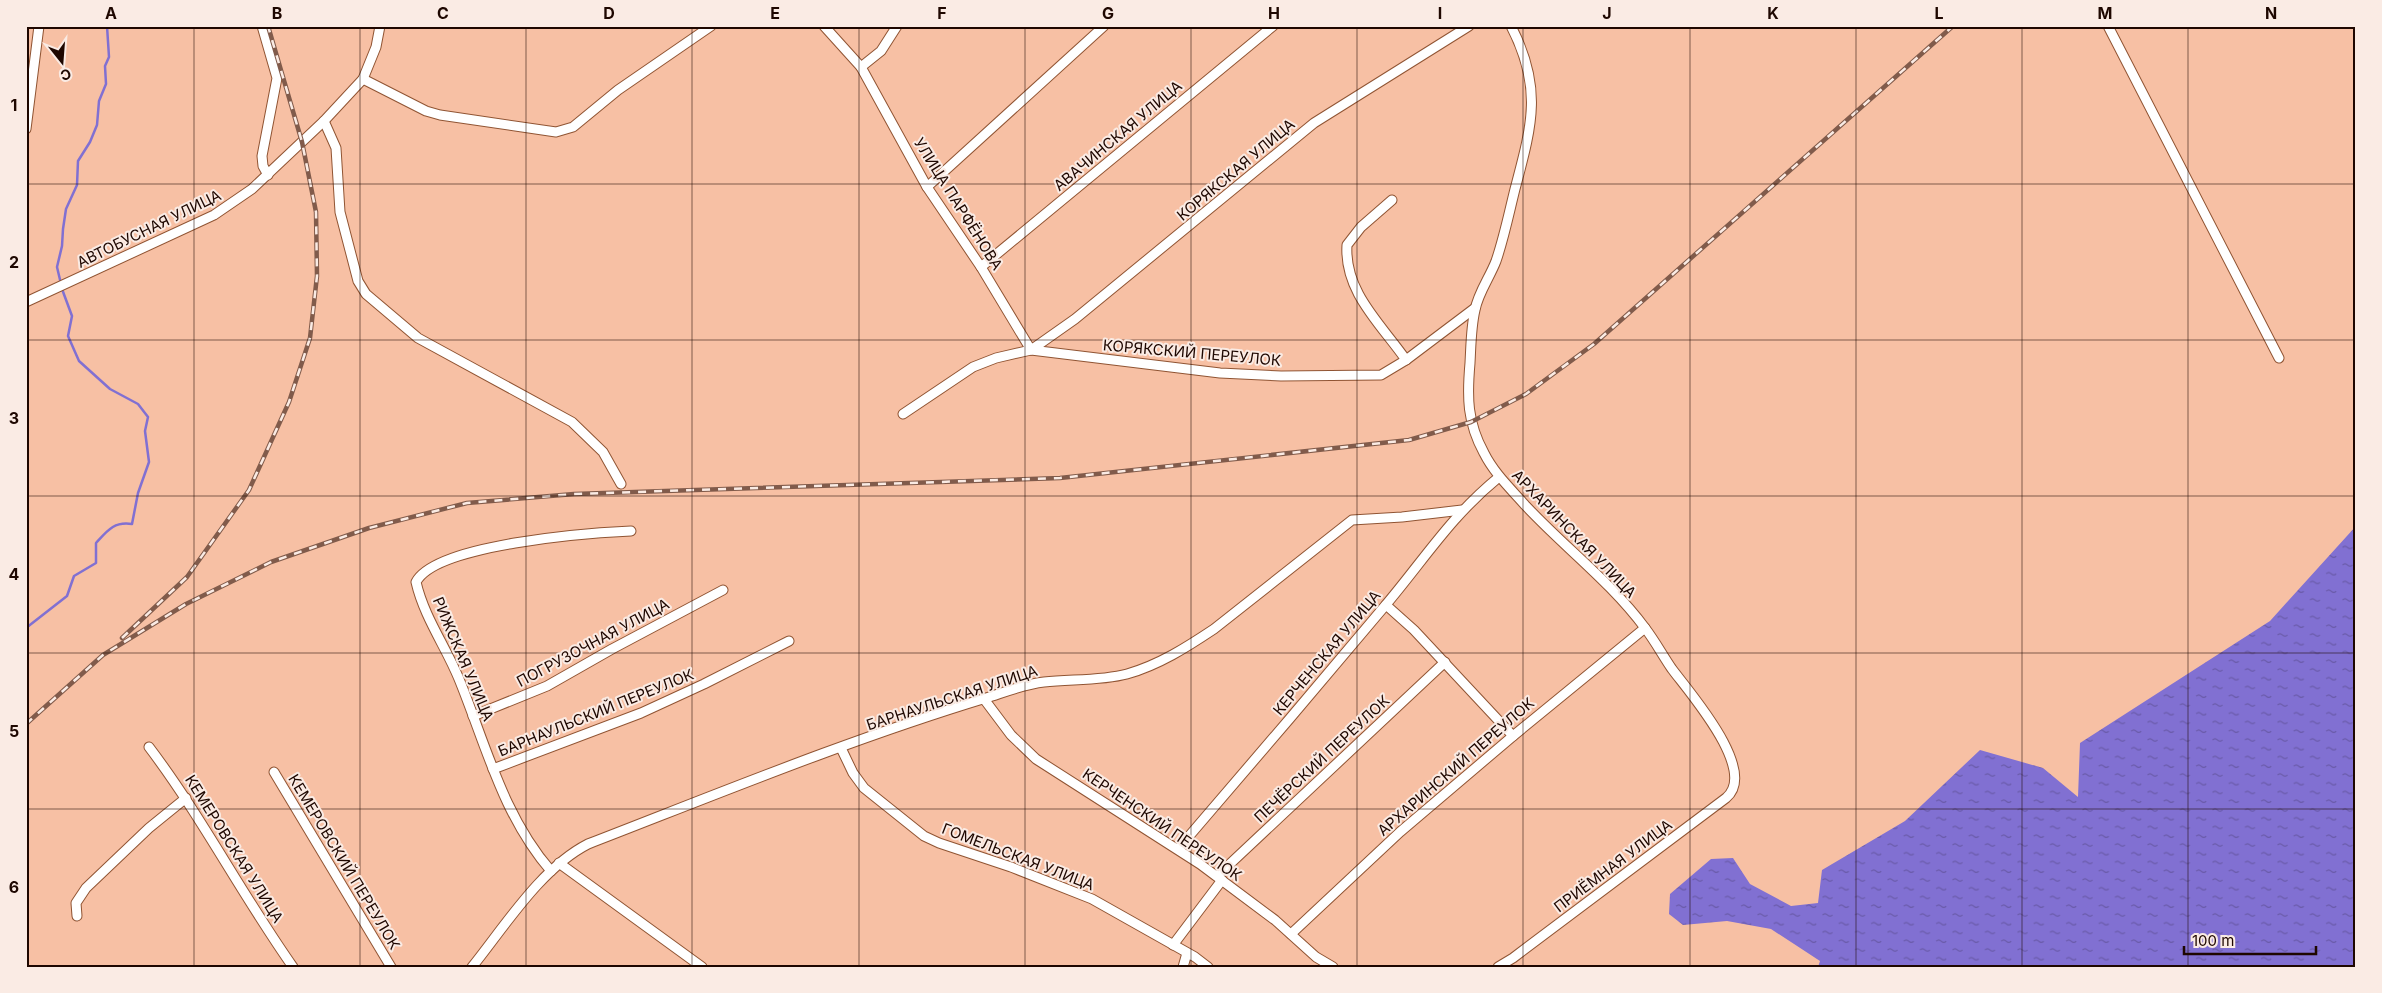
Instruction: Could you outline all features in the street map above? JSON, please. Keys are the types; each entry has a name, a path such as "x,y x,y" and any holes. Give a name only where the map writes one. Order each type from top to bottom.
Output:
{"street":[{"path":"26,128 39,26"},
{"path":"262,26 277,78 262,156 263,166 268,176"},
{"name":"АВТОБУСНАЯ УЛИЦА","path":"26,302 91,274 214,215 268,176 324,121 363,79 376,47 380,26"},
{"path":"363,79 426,111 440,115 556,132 573,127 697,30 711,26"},
{"name":"УЛИЦА ПАРФЁНОВА","path":"824,26 861,67 928,187 981,267 1031,350"},
{"path":"861,67 881,51 898,26"},
{"path":"928,187 1104,26"},
{"name":"АВАЧИНСКАЯ УЛИЦА","path":"981,267 1273,26"},
{"name":"КОРЯКСКАЯ УЛИЦА","path":"1031,350 1075,319 1314,123 1469,26"},
{"name":"АРХАРИНСКАЯ УЛИЦА","path":"1511,26 1527,62 1532,86 1533,110 1529,138 1495,262 1475,308 1468,410 1481,446 1499,477 1550,532 1609,587 1645,628 1672,669 1711,720 1733,766 1736,778"},
{"path":"2108,26 2279,358"},
{"path":"324,121 336,148 340,212 358,281 366,294 418,338 572,422 603,452 621,484"},
{"path":"1392,200 1361,227 1347,245 1347,266 1350,280 1359,297 1406,360"},
{"name":"КОРЯКСКИЙ ПЕРЕУЛОК","path":"903,414 973,367 996,358 1031,350 1146,365 1281,376 1381,375 1406,360 1475,308"},
{"name":"КЕРЧЕНСКАЯ УЛИЦА","path":"1178,849 1386,606 1424,555 1462,510 1499,477"},
{"name":"БАРНАУЛЬСКАЯ УЛИЦА","path":"477,965 551,871 559,863 588,844 841,748 984,698 1041,682 1126,674 1167,658 1191,645 1242,608 1352,520 1402,518 1462,510"},
{"name":"РИЖСКАЯ УЛИЦА","path":"551,871 528,840 509,806 459,678 436,632 416,582 424,572 442,561 469,552 584,533 631,531"},
{"name":"ПОГРУЗОЧНАЯ УЛИЦА","path":"473,716 547,686 723,590"},
{"path":"1386,606 1414,630 1512,736"},
{"name":"АРХАРИНСКИЙ ПЕРЕУЛОК","path":"1290,934 1400,832 1512,736 1645,628"},
{"name":"БАРНАУЛЬСКИЙ ПЕРЕУЛОК","path":"493,769 640,713 704,684 789,641"},
{"name":"ПЕЧЁРСКИЙ ПЕРЕУЛОК","path":"1173,945 1220,878 1445,662"},
{"name":"КЕРЧЕНСКИЙ ПЕРЕУЛОК","path":"984,698 1011,735 1036,759 1178,849 1220,878 1316,957 1333,967"},
{"name":"КЕМЕРОВСКАЯ УЛИЦА","path":"149,748 186,798 218,852 293,967"},
{"name":"ГОМЕЛЬСКАЯ УЛИЦА","path":"841,748 853,773 868,792 924,836 939,843 1011,867 1092,899 1208,967"},
{"name":"КЕМЕРОВСКИЙ ПЕРЕУЛОК","path":"274,772 391,967"},
{"name":"ПРИЁМНАЯ УЛИЦА","path":"1498,967 1513,958 1726,798 1733,790 1736,778"},
{"path":"77,916 76,903 86,888 149,828 186,798"},
{"path":"559,863 702,967"},
{"path":"1183,967 1187,953"}],"water":[{"path":"2356,526 2356,967 1818,967 1820,961 1771,929 1727,921 1683,925 1669,914 1670,894 1711,859 1733,858 1750,884 1791,906 1818,903 1822,870 1905,821 1980,750 2043,768 2078,797 2080,743 2270,621"}],"waterway":[{"path":"61,284 57,267 62,246 66,209 77,185 78,161 90,142 97,125 99,101 106,84 105,66 109,57 107,26"},
{"path":"26,628 67,596 74,576 96,563 96,543 111,528 120,524 132,524 138,493 149,462 145,431 148,417 138,404 110,389 79,361 68,336 72,316 62,289"}],"railway":[{"path":"122,638 187,577 249,490 289,402 310,338 317,276 316,212 302,142 268,26"},
{"path":"26,724 103,655 186,604 271,562 369,528 467,503 574,494 1060,478 1409,440 1471,422 1526,394 1594,344 1953,26"}]}
